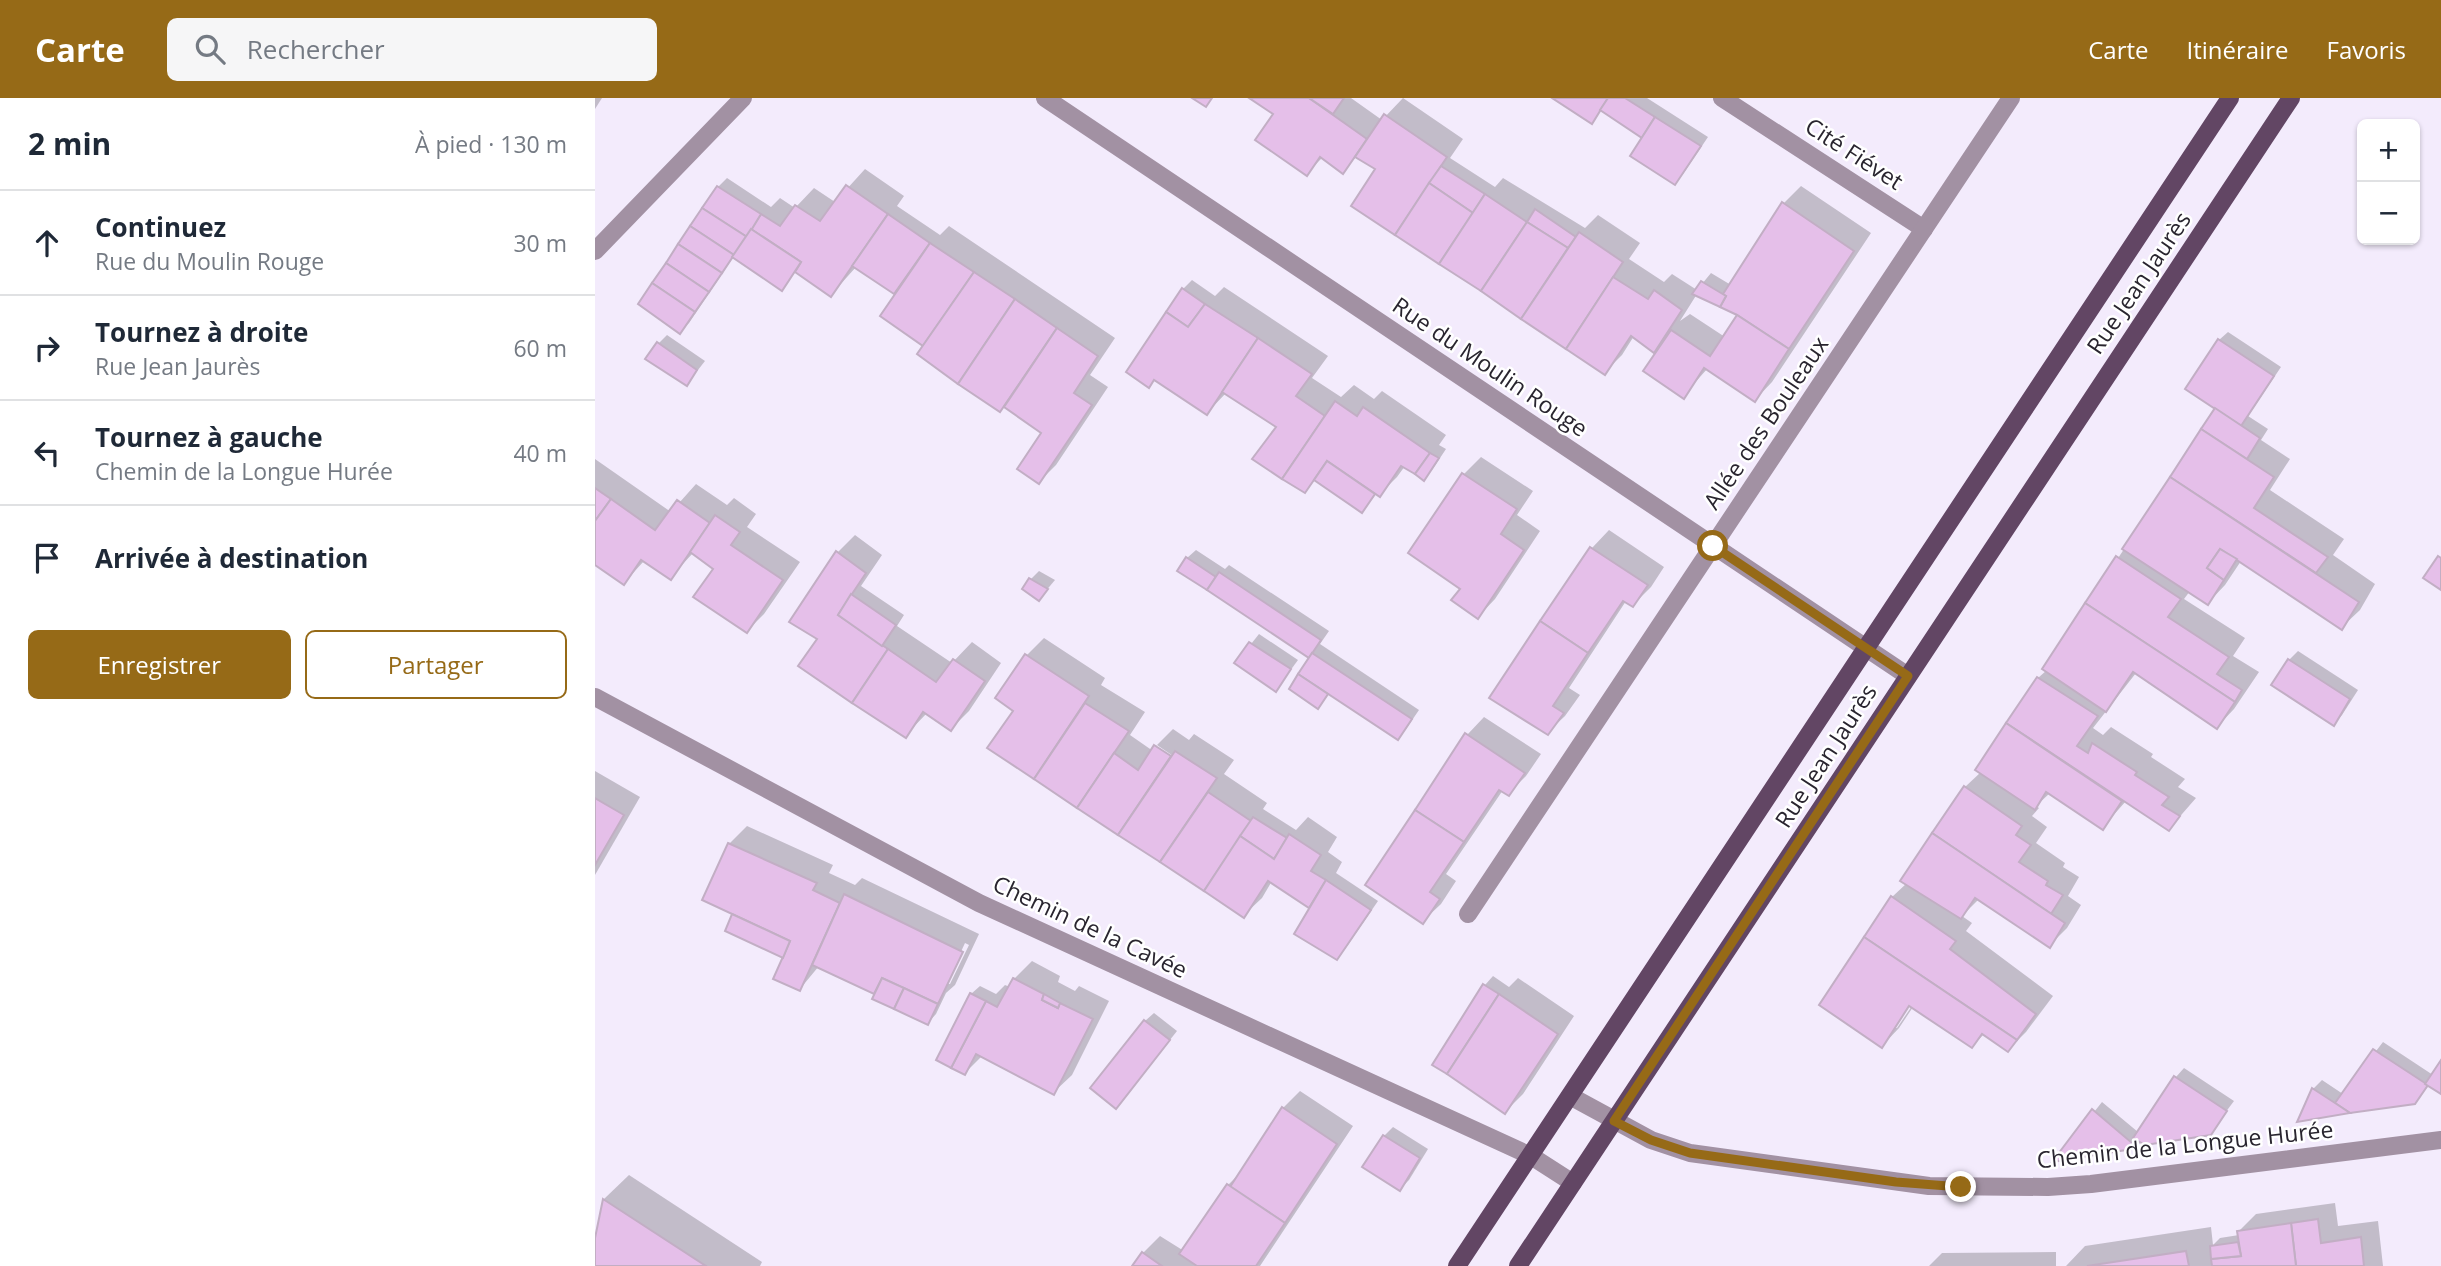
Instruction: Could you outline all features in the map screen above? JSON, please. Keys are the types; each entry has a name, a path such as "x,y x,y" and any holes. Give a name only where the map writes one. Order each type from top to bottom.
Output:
{"main road":[{"name":"Rue Jean Jaurès","path":"1457,1266 2230,98"},
{"name":"Rue Jean Jaurès","path":"1518,1266 2291,98"}],"street":[{"path":"595,251 743,98"},
{"name":"Rue du Moulin Rouge","path":"1045,98 1908,676"},
{"name":"Cité Fiévet","path":"1723,98 1924,229"},
{"name":"Allée des Bouleaux","path":"1468,914 2011,98"},
{"name":"Chemin de la Cavée","path":"595,697 979,903 1531,1156 1573,1183"},
{"name":"Chemin de la Longue Hurée","path":"1570,1096 1651,1140 1690,1153 1896,1182 1961,1187 2091,1184 2441,1140"}],"building":[{"path":"1192,98 1212,98 1206,107"},
{"path":"1249,98 1309,98 1367,139 1343,174 1320,157 1307,176 1255,140 1273,114"},
{"path":"1309,98 1344,98 1333,114"},
{"path":"1552,98 1608,98 1592,124"},
{"path":"1608,98 1625,98 1655,117 1642,138 1600,110"},
{"path":"1384,114 1447,157 1395,235 1351,206 1375,169 1355,157"},
{"path":"1655,117 1701,146 1675,185 1630,156"},
{"path":"1441,166 1485,194 1473,213 1429,183"},
{"path":"1429,183 1473,213 1439,264 1395,235"},
{"path":"846,185 888,214 831,297 795,272 801,262 751,229 761,214 780,226 795,205 820,221"},
{"path":"717,186 761,214 747,237 702,208"},
{"path":"1485,194 1527,222 1481,291 1439,264"},
{"path":"1782,202 1854,251 1789,349 1720,307 1726,296 1723,294"},
{"path":"702,208 747,237 734,255 690,226"},
{"path":"1535,209 1576,237 1568,248 1527,222"},
{"path":"888,214 930,243 894,294 852,266"},
{"path":"1527,222 1568,248 1521,319 1481,291"},
{"path":"690,226 734,255 722,273 678,244"},
{"path":"751,229 801,262 782,291 732,257"},
{"path":"1579,232 1623,262 1566,349 1521,319"},
{"path":"930,243 974,272 923,346 880,316"},
{"path":"678,244 722,273 709,292 666,263"},
{"path":"666,263 709,292 695,312 652,283"},
{"path":"974,272 1015,299 958,384 917,354"},
{"path":"1613,277 1648,299 1654,290 1682,310 1654,353 1631,336 1605,375 1566,349"},
{"path":"1701,281 1726,296 1720,307 1692,294"},
{"path":"652,283 695,312 680,334 638,304"},
{"path":"1182,288 1205,304 1188,327 1166,312"},
{"path":"1015,299 1057,328 1000,412 958,384"},
{"path":"1205,304 1258,338 1207,415 1154,380 1149,388 1126,372 1166,312 1188,327"},
{"path":"1737,315 1789,349 1755,402 1704,368 1684,399 1643,371 1671,330 1710,356"},
{"path":"1057,328 1098,356 1074,393 1092,405 1039,484 1017,469 1041,433 1004,407"},
{"path":"1258,338 1312,374 1296,396 1325,416 1282,479 1252,459 1276,427 1222,392"},
{"path":"2218,339 2274,376 2241,426 2185,389"},
{"path":"657,342 697,370 687,386 645,359"},
{"path":"1335,401 1357,416 1363,407 1430,453 1415,474 1401,466 1380,497 1327,461 1305,493 1282,479"},
{"path":"2215,408 2260,438 2247,459 2201,429"},
{"path":"2201,429 2274,477 2254,508 2328,557 2316,573 2170,477"},
{"path":"1430,453 1439,458 1424,481 1415,474"},
{"path":"1327,461 1375,494 1362,513 1314,480"},
{"path":"1462,473 1517,509 1501,534 1524,550 1478,619 1451,600 1460,589 1408,553"},
{"path":"2170,477 2359,602 2342,630 2220,549 2207,568 2224,580 2208,605 2122,549"},
{"path":"595,488 611,499 595,521"},
{"path":"611,499 655,530 677,500 710,523 671,580 641,560 624,585 595,565 595,521"},
{"path":"715,515 740,532 731,545 783,580 747,633 693,597 713,569 690,552"},
{"path":"1590,547 1648,585 1633,607 1623,601 1588,653 1540,621"},
{"path":"2220,549 2237,559 2224,580 2207,568"},
{"path":"836,551 866,573 838,615 888,649 852,703 798,666 817,639 789,622"},
{"path":"2116,556 2181,599 2168,617 2229,657 2217,674 2242,690 2235,702 2085,603"},
{"path":"2438,556 2441,558 2441,590 2423,578"},
{"path":"1186,557 1216,577 1207,590 1177,571"},
{"path":"1219,572 1321,640 1309,658 1207,590"},
{"path":"1029,578 1048,589 1039,601 1022,589"},
{"path":"851,594 896,625 882,646 838,615"},
{"path":"2085,603 2235,702 2217,729 2133,672 2106,712 2042,669"},
{"path":"1540,621 1588,653 1553,706 1564,713 1548,735 1489,698"},
{"path":"1249,642 1291,669 1276,692 1234,663"},
{"path":"888,649 936,682 953,659 985,681 951,731 923,712 906,738 852,703"},
{"path":"1312,653 1412,719 1398,740 1298,674"},
{"path":"1025,654 1089,696 1034,779 987,748 1013,711 995,698"},
{"path":"2288,659 2350,699 2334,726 2271,685"},
{"path":"1298,674 1328,694 1318,709 1289,689"},
{"path":"2037,677 2098,716 2077,746 2088,753 2092,743 2169,797 2162,805 2180,816 2169,831 2006,723"},
{"path":"1085,703 1129,731 1077,808 1034,779"},
{"path":"2006,723 2122,801 2103,830 2046,792 2035,810 1975,770"},
{"path":"1465,733 1525,773 1509,796 1499,790 1464,842 1415,810"},
{"path":"1154,745 1171,756 1118,835 1077,808 1114,753 1138,770"},
{"path":"1175,751 1217,778 1160,862 1118,835"},
{"path":"1964,786 2022,826 2016,835 2031,845 2019,862 2048,881 2046,885 2063,895 2051,914 1932,833"},
{"path":"1208,792 1251,821 1204,891 1160,862"},
{"path":"595,798 624,815 595,865"},
{"path":"1415,810 1464,842 1430,892 1440,899 1423,924 1365,885"},
{"path":"1253,817 1287,838 1274,859 1240,836"},
{"path":"1932,833 2065,923 2050,948 1975,898 1961,919 1900,881"},
{"path":"1289,834 1321,855 1311,871 1326,880 1309,908 1268,881 1244,918 1204,891 1240,836 1274,859"},
{"path":"728,843 817,883 813,890 840,903 800,991 773,979 790,941 702,900"},
{"path":"1326,880 1371,910 1337,960 1294,934"},
{"path":"844,894 963,952 938,1004 882,978 874,994 812,965"},
{"path":"1891,896 1956,941 1950,949 2036,1014 2017,1040 1864,937"},
{"path":"732,914 790,941 783,958 725,931"},
{"path":"1864,937 2017,1040 2008,1052 1982,1034 1972,1048 1909,1006 1882,1048 1819,1005"},
{"path":"882,978 904,988 894,1009 872,999"},
{"path":"1013,978 1044,994 1042,1000 1058,1008 1060,1003 1093,1019 1054,1095 976,1054 965,1075 951,1068 986,1001 997,1007"},
{"path":"1483,984 1499,994 1447,1074 1432,1065"},
{"path":"904,988 938,1004 928,1025 894,1009"},
{"path":"970,993 986,1001 951,1068 936,1060"},
{"path":"1044,994 1060,1003 1058,1008 1042,1000"},
{"path":"1499,994 1558,1034 1505,1114 1447,1074"},
{"path":"1144,1020 1170,1040 1116,1109 1090,1088"},
{"path":"2373,1049 2428,1085 2415,1104 2350,1113 2335,1103"},
{"path":"2441,1060 2441,1094 2425,1084"},
{"path":"2174,1076 2227,1111 2211,1135 2145,1145 2133,1138"},
{"path":"2312,1088 2335,1103 2350,1113 2297,1122"},
{"path":"1282,1107 1337,1144 1285,1223 1230,1187"},
{"path":"2092,1109 2138,1148 2052,1162"},
{"path":"1383,1135 1420,1158 1400,1191 1362,1167"},
{"path":"1227,1184 1285,1223 1256,1266 1197,1266 1179,1254"},
{"path":"603,1199 706,1266 595,1266 595,1238"},
{"path":"2318,1219 2321,1243 2361,1237 2364,1266 2296,1266 2291,1223"},
{"path":"2291,1223 2296,1266 2212,1266 2211,1259 2241,1256 2237,1231"},
{"path":"2238,1242 2241,1256 2211,1259 2210,1246"},
{"path":"2186,1251 2189,1266 2087,1266"},
{"path":"1142,1252 1162,1266 1132,1266"}],"route":[{"path":"1713,546 1908,676 1614,1121 1651,1140 1690,1153 1896,1182 1961,1187"}]}
